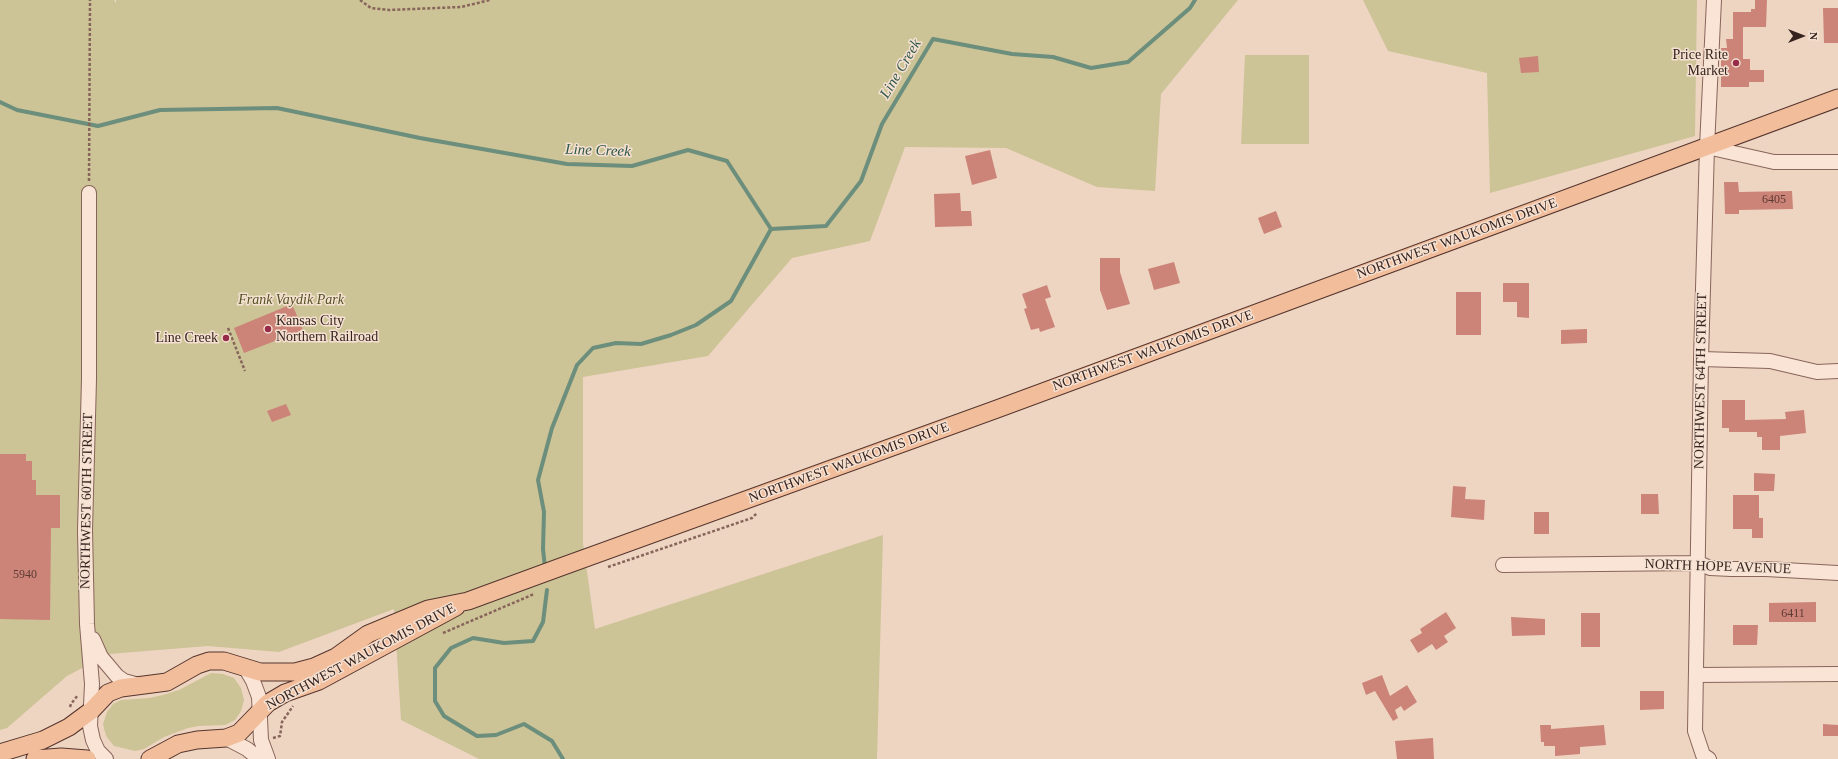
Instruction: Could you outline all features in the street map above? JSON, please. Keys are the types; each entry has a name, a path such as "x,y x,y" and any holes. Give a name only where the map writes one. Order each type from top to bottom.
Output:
{"main road":[{"name":"NORTHWEST WAUKOMIS DRIVE","path":"150,759 178,744 197,740 226,738 239,733 268,703 285,693 319,681 361,657 428,624 468,601 1004,407 1838,98"},
{"name":"NORTHWEST WAUKOMIS DRIVE","path":"0,753 43,740 69,727 92,710 108,693 121,688 166,682 197,665 209,661 224,661 237,664 246,669 260,672 295,672 314,667 336,657 368,634 398,620 428,608 468,601"},
{"path":"35,759 87,759"}],"street":[{"name":"NORTHWEST 64TH STREET","path":"1709,759 1703,755 1696,731 1696,675 1699,563 1701,359 1707,146 1714,0"},
{"path":"1707,146 1774,162 1838,162"},
{"name":"NORTHWEST 60TH STREET","path":"89,193 89,379 85,530 87,624 91,656 92,710 90,726 93,740 98,751 106,759"},
{"path":"1701,359 1770,361 1817,372 1838,371"},
{"name":"NORTH HOPE AVENUE","path":"1503,565 1699,563 1710,568 1838,573"},
{"name":"NORTHWEST 60TH STREET","path":"87,624 101,657 109,668 124,681 143,686"},
{"path":"246,669 253,681 259,697 259,726 261,740 268,759"},
{"path":"1696,675 1838,674"},
{"path":"226,738 246,749 259,759"}],"path":[{"path":"89,193 90,0"},
{"path":"360,0 371,8 389,10 461,7 490,0"},
{"path":"228,328 245,371"}],"green space":[{"name":"Frank Vaydik Park","path":"0,0 114,0 116,3 116,0 1238,0 1161,94 1155,191 1097,187 1006,148 905,147 870,241 792,258 708,356 583,377 583,543 595,629 883,535 877,759 479,759 401,720 394,609 279,652 208,646 109,654 67,676 7,728 0,730"},
{"path":"1363,0 1697,0 1695,136 1490,193 1487,73 1388,51"},
{"path":"1245,55 1309,55 1309,144 1241,144"},
{"path":"211,673 223,674 234,678 241,688 244,700 241,711 235,720 225,725 188,728 164,737 144,749 135,751 114,746 106,736 103,724 107,712 113,704 121,700 149,698 179,690"}],"building":[{"name":"Price Rite Market","path":"1755,0 1767,0 1766,27 1743,27 1743,59 1750,59 1750,70 1764,70 1764,82 1749,82 1749,87 1721,87 1721,48 1727,48 1726,39 1733,39 1733,12 1751,12 1751,9 1755,9"},
{"path":"1823,8 1838,8 1838,43 1824,43"},
{"path":"1538,56 1539,72 1521,73 1519,58"},
{"path":"990,150 997,178 972,185 965,156"},
{"path":"1724,182 1738,182 1739,192 1792,191 1793,209 1739,210 1739,214 1725,214"},
{"path":"960,193 961,211 971,211 972,226 935,227 934,194"},
{"path":"1276,211 1282,227 1264,234 1258,218"},
{"path":"1100,258 1120,258 1120,272 1130,304 1107,310 1100,290"},
{"path":"1174,262 1180,283 1154,290 1148,269"},
{"path":"1503,283 1529,283 1529,318 1517,317 1517,302 1503,302"},
{"path":"1047,285 1051,297 1045,299 1055,327 1040,332 1039,328 1031,330 1024,309 1027,308 1022,294"},
{"path":"1456,292 1481,292 1481,335 1456,335"},
{"name":"Kansas City Northern Railroad","path":"292,304 303,330 244,353 234,328"},
{"path":"1587,329 1587,343 1561,344 1561,330"},
{"path":"1722,400 1745,400 1745,420 1786,419 1785,412 1804,410 1806,433 1780,436 1780,450 1762,450 1762,437 1757,437 1757,432 1729,432 1729,428 1722,428"},
{"path":"286,404 291,415 272,422 267,411"},
{"path":"0,454 26,454 26,461 32,461 32,480 36,480 36,495 60,495 60,528 51,528 50,620 0,619"},
{"path":"1754,473 1775,474 1774,491 1754,491"},
{"path":"1453,486 1466,487 1465,499 1485,500 1484,520 1451,517"},
{"path":"1641,494 1658,494 1659,514 1641,514"},
{"path":"1733,495 1759,495 1759,518 1763,518 1763,538 1752,538 1752,529 1733,529"},
{"path":"1534,512 1549,512 1549,534 1534,534"},
{"path":"1816,602 1816,622 1769,622 1769,603"},
{"path":"1446,612 1456,628 1444,636 1448,642 1436,650 1432,644 1418,653 1410,640 1422,633 1420,629"},
{"path":"1581,613 1600,613 1600,647 1581,647"},
{"path":"1511,617 1545,619 1545,635 1512,636"},
{"path":"1733,625 1758,625 1757,645 1733,645"},
{"path":"1382,675 1390,696 1407,685 1417,702 1404,711 1401,706 1395,710 1398,718 1393,721 1375,691 1366,695 1362,683"},
{"path":"1640,691 1664,691 1664,709 1640,710"},
{"path":"1823,724 1838,725 1838,736 1823,736"},
{"path":"1540,725 1551,725 1551,729 1604,725 1606,745 1580,747 1580,754 1555,756 1555,746 1544,746 1544,742 1541,742"},
{"path":"1433,738 1434,759 1397,759 1395,741"}],"waterway":[{"name":"Line Creek","path":"0,102 17,110 98,126 160,110 277,108 420,138 567,164 632,166 688,150 727,161 771,229 826,226 861,181 882,124 933,39 1012,54 1053,57 1091,68 1128,62 1190,8 1195,0"},
{"path":"545,568 543,549 544,512 538,480 552,428 577,365 593,348 616,343 641,344 671,335 696,325 731,301 771,229"},
{"path":"547,590 543,622 533,641 504,643 473,638 451,648 435,668 435,701 444,716 477,736 496,735 524,724 552,741 563,759"}],"place":[{"name":"Price Rite Market","path":"1736,63"},
{"name":"Kansas City Northern Railroad","path":"268,329"},
{"name":"Line Creek","path":"226,338"}]}
